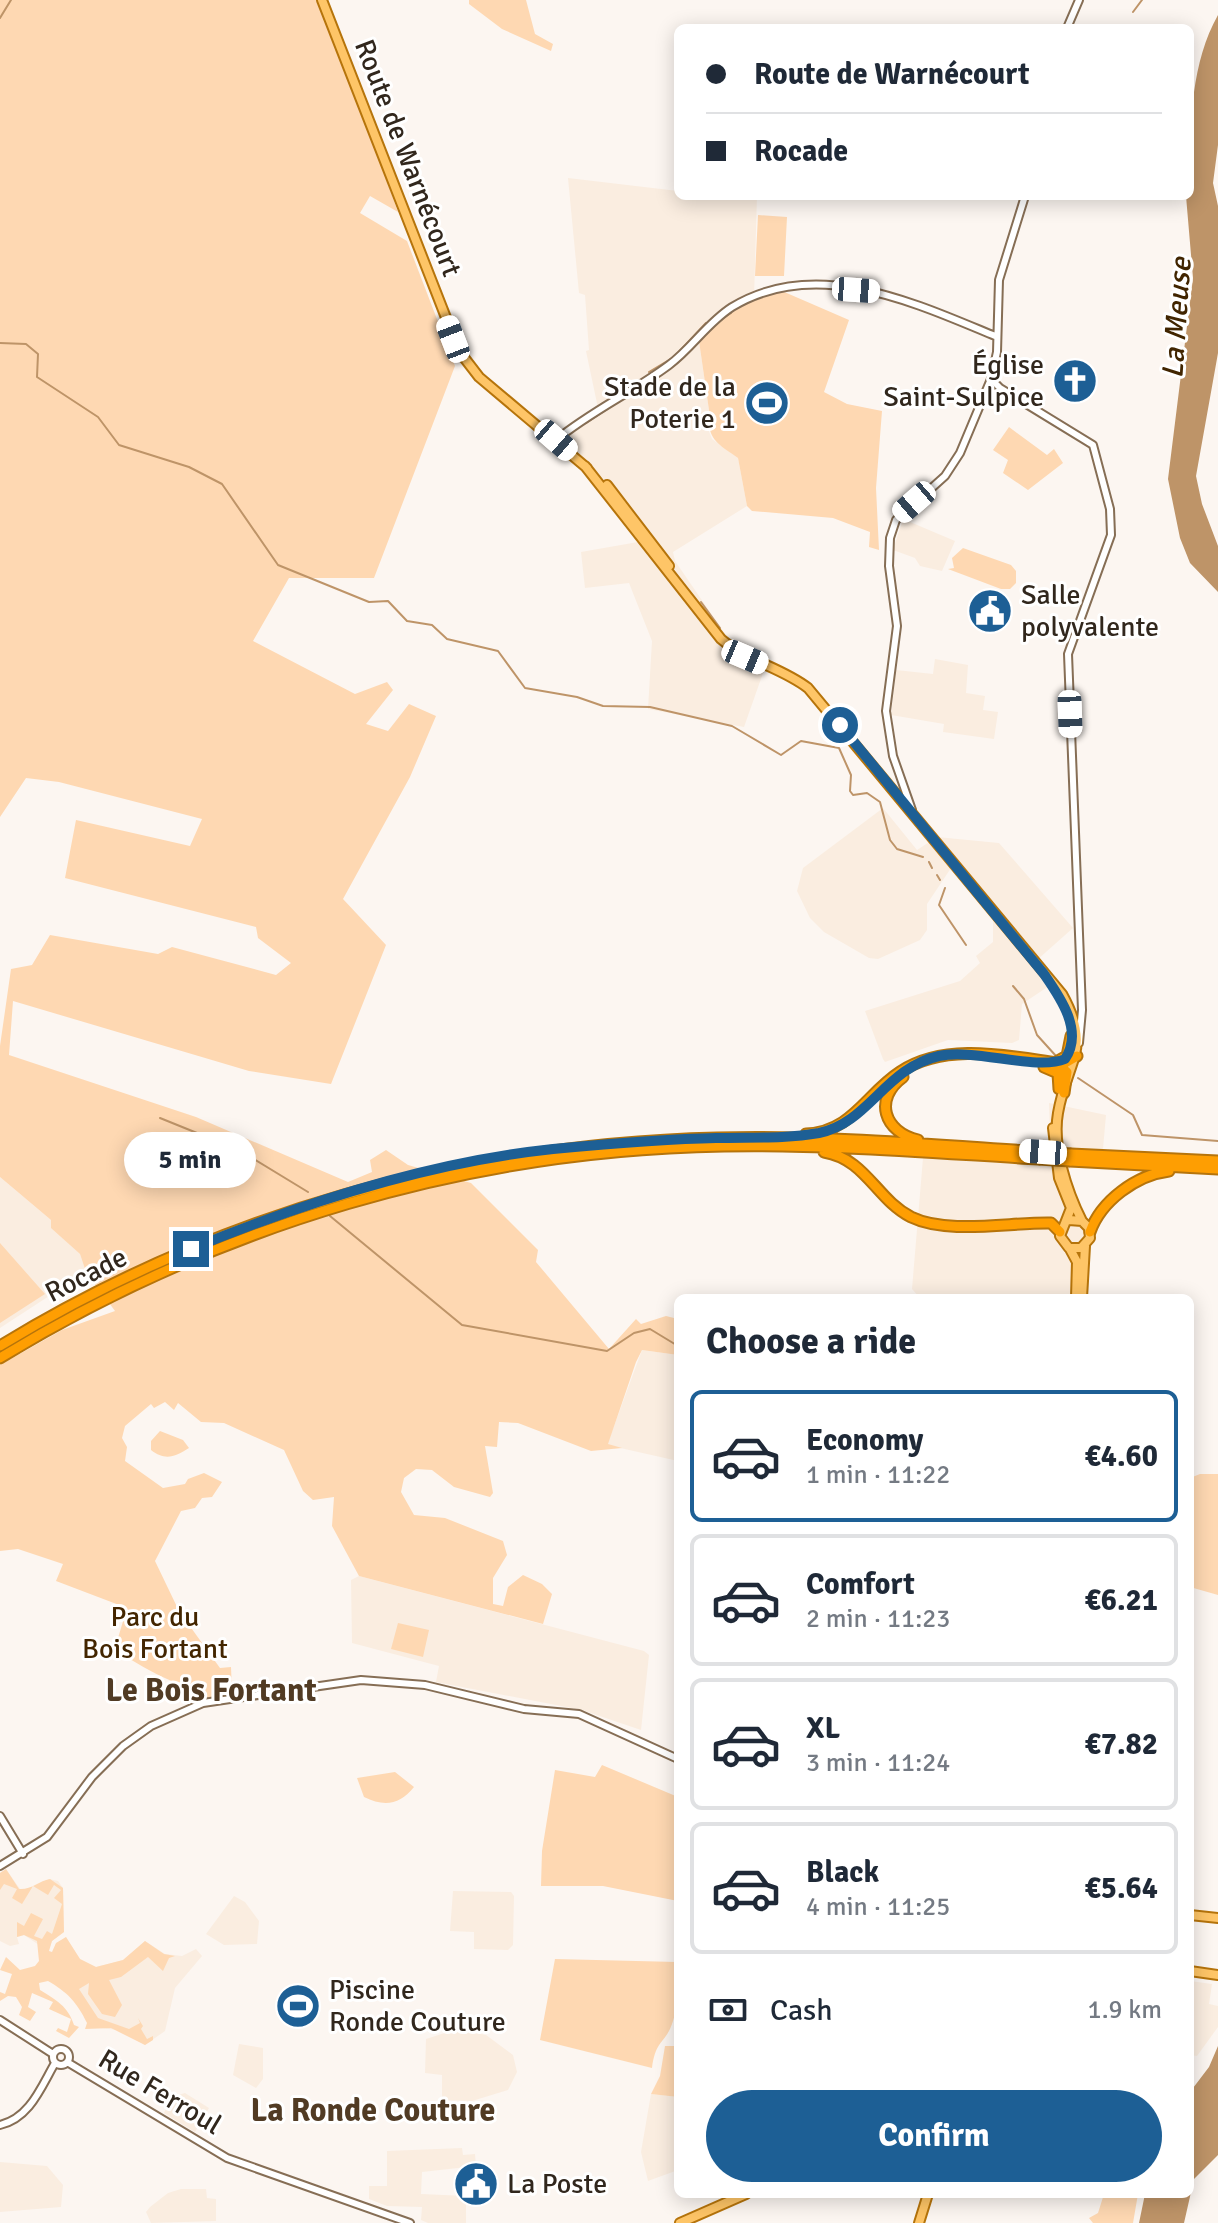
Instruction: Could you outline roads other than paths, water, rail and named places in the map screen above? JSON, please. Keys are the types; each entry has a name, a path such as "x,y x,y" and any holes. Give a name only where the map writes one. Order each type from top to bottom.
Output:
{"highway":[{"path":"781,1138 822,1132 847,1122 892,1078 927,1059 959,1054 1045,1064 1067,1056 1071,1036"},
{"path":"961,1147 914,1139 891,1127 884,1110 889,1092 897,1082 918,1069 950,1060 1071,1064 1061,1094"},
{"path":"1045,1064 1060,1075 1061,1094"},
{"name":"Rocade","path":"0,1346 169,1257 290,1212 462,1164 548,1150 653,1140 781,1138 961,1147 1041,1156"},
{"path":"749,1146 845,1157 899,1209 918,1220 942,1224 1051,1223 1060,1232"},
{"path":"0,1358 88,1308 211,1251 308,1215 380,1194 549,1159 639,1150 749,1146 1218,1161"},
{"path":"1071,1157 1218,1169"},
{"path":"1090,1232 1100,1213 1131,1185 1161,1172 1196,1168"}],"main road":[{"name":"Route de Warnécourt","path":"322,0 459,351 479,377 585,466 701,613 734,649 785,672 808,688 1068,1005 1071,1064"},
{"name":"Route de Warnécourt","path":"1044,974 1071,1018 1071,1064"},
{"path":"1061,1094 1053,1139 1059,1178 1071,1208 1069,1220 1060,1232 1062,1241 1077,1262 1076,1294"},
{"path":"1061,1094 1057,1130 1064,1174 1082,1221 1090,1232 1085,1246 1082,1294"},
{"path":"1069,1220 1082,1221"},
{"path":"1069,1248 1085,1246"},
{"path":"1194,1915 1218,1918"},
{"path":"1194,1972 1218,1975"},
{"path":"680,2223 737,2198"},
{"path":"919,2223 927,2198"}],"street":[{"path":"1069,24 1079,0"},
{"path":"913,814 889,735 888,686 897,626 889,566 892,530 902,513 945,476 966,442 991,379 1000,275 1020,222 1024,200"},
{"path":"556,440 665,368 723,313 776,288 807,286 890,293 995,336"},
{"path":"976,327 995,326"},
{"path":"991,379 1000,388 1090,441 1097,452 1112,524 1108,549 1068,654 1082,1003 1071,1064"},
{"path":"1068,1005 1075,1009 1082,1003"},
{"path":"1071,1018 1082,1003"},
{"path":"1071,1018 1079,1017 1082,1011"},
{"path":"0,1866 23,1854 55,1828 92,1777 123,1746 151,1726 203,1703 361,1680 425,1685 524,1709 579,1714 674,1757"},
{"path":"0,1816 23,1854"},
{"path":"0,2020 53,2054 55,2063 28,2108 20,2117 0,2125"},
{"name":"Rue Ferroul","path":"53,2054 59,2049 65,2050 67,2062 227,2158 410,2223"},
{"path":"55,2063 67,2062"}],"waterway":[{"path":"0,18 11,0"},
{"path":"1133,12 1142,0"},
{"path":"733,303 746,296"},
{"path":"719,321 731,313"},
{"path":"649,372 674,357 706,323"},
{"path":"0,343 26,344 38,354 37,377 98,417 119,445 189,467 222,484 278,565 369,602 388,601 407,621 432,625 447,639 498,651 525,688 577,697 603,706 650,707 732,726 781,755 801,741 839,748 851,775 850,791 853,795 867,793 880,802 890,840 897,849 923,857"},
{"path":"659,376 675,364"},
{"path":"586,423 624,398"},
{"path":"701,602 720,628"},
{"path":"929,862 932,868"},
{"path":"937,875 940,880"},
{"path":"945,888 939,905 966,945"},
{"path":"1013,986 1024,999 1037,1035 1056,1056"},
{"path":"1078,1078 1133,1115 1142,1135 1218,1141"},
{"path":"160,1118 239,1150 308,1192"},
{"path":"330,1216 462,1325 607,1351 634,1333 650,1329 674,1344"}],"place":[{"name":"Église Saint-Sulpice","path":"1075,381"},
{"name":"Stade de la Poterie 1","path":"767,403"},
{"name":"Salle polyvalente","path":"990,611"},
{"name":"Piscine Ronde Couture","path":"298,2006"},
{"name":"La Poste","path":"476,2184"}],"district":[{"name":"Le Bois Fortant","path":"211,1690"},
{"name":"La Ronde Couture","path":"373,2110"}],"water label":[{"name":"La Meuse","path":"1177,318"}],"park label":[{"name":"Parc du Bois Fortant","path":"155,1633"}]}
